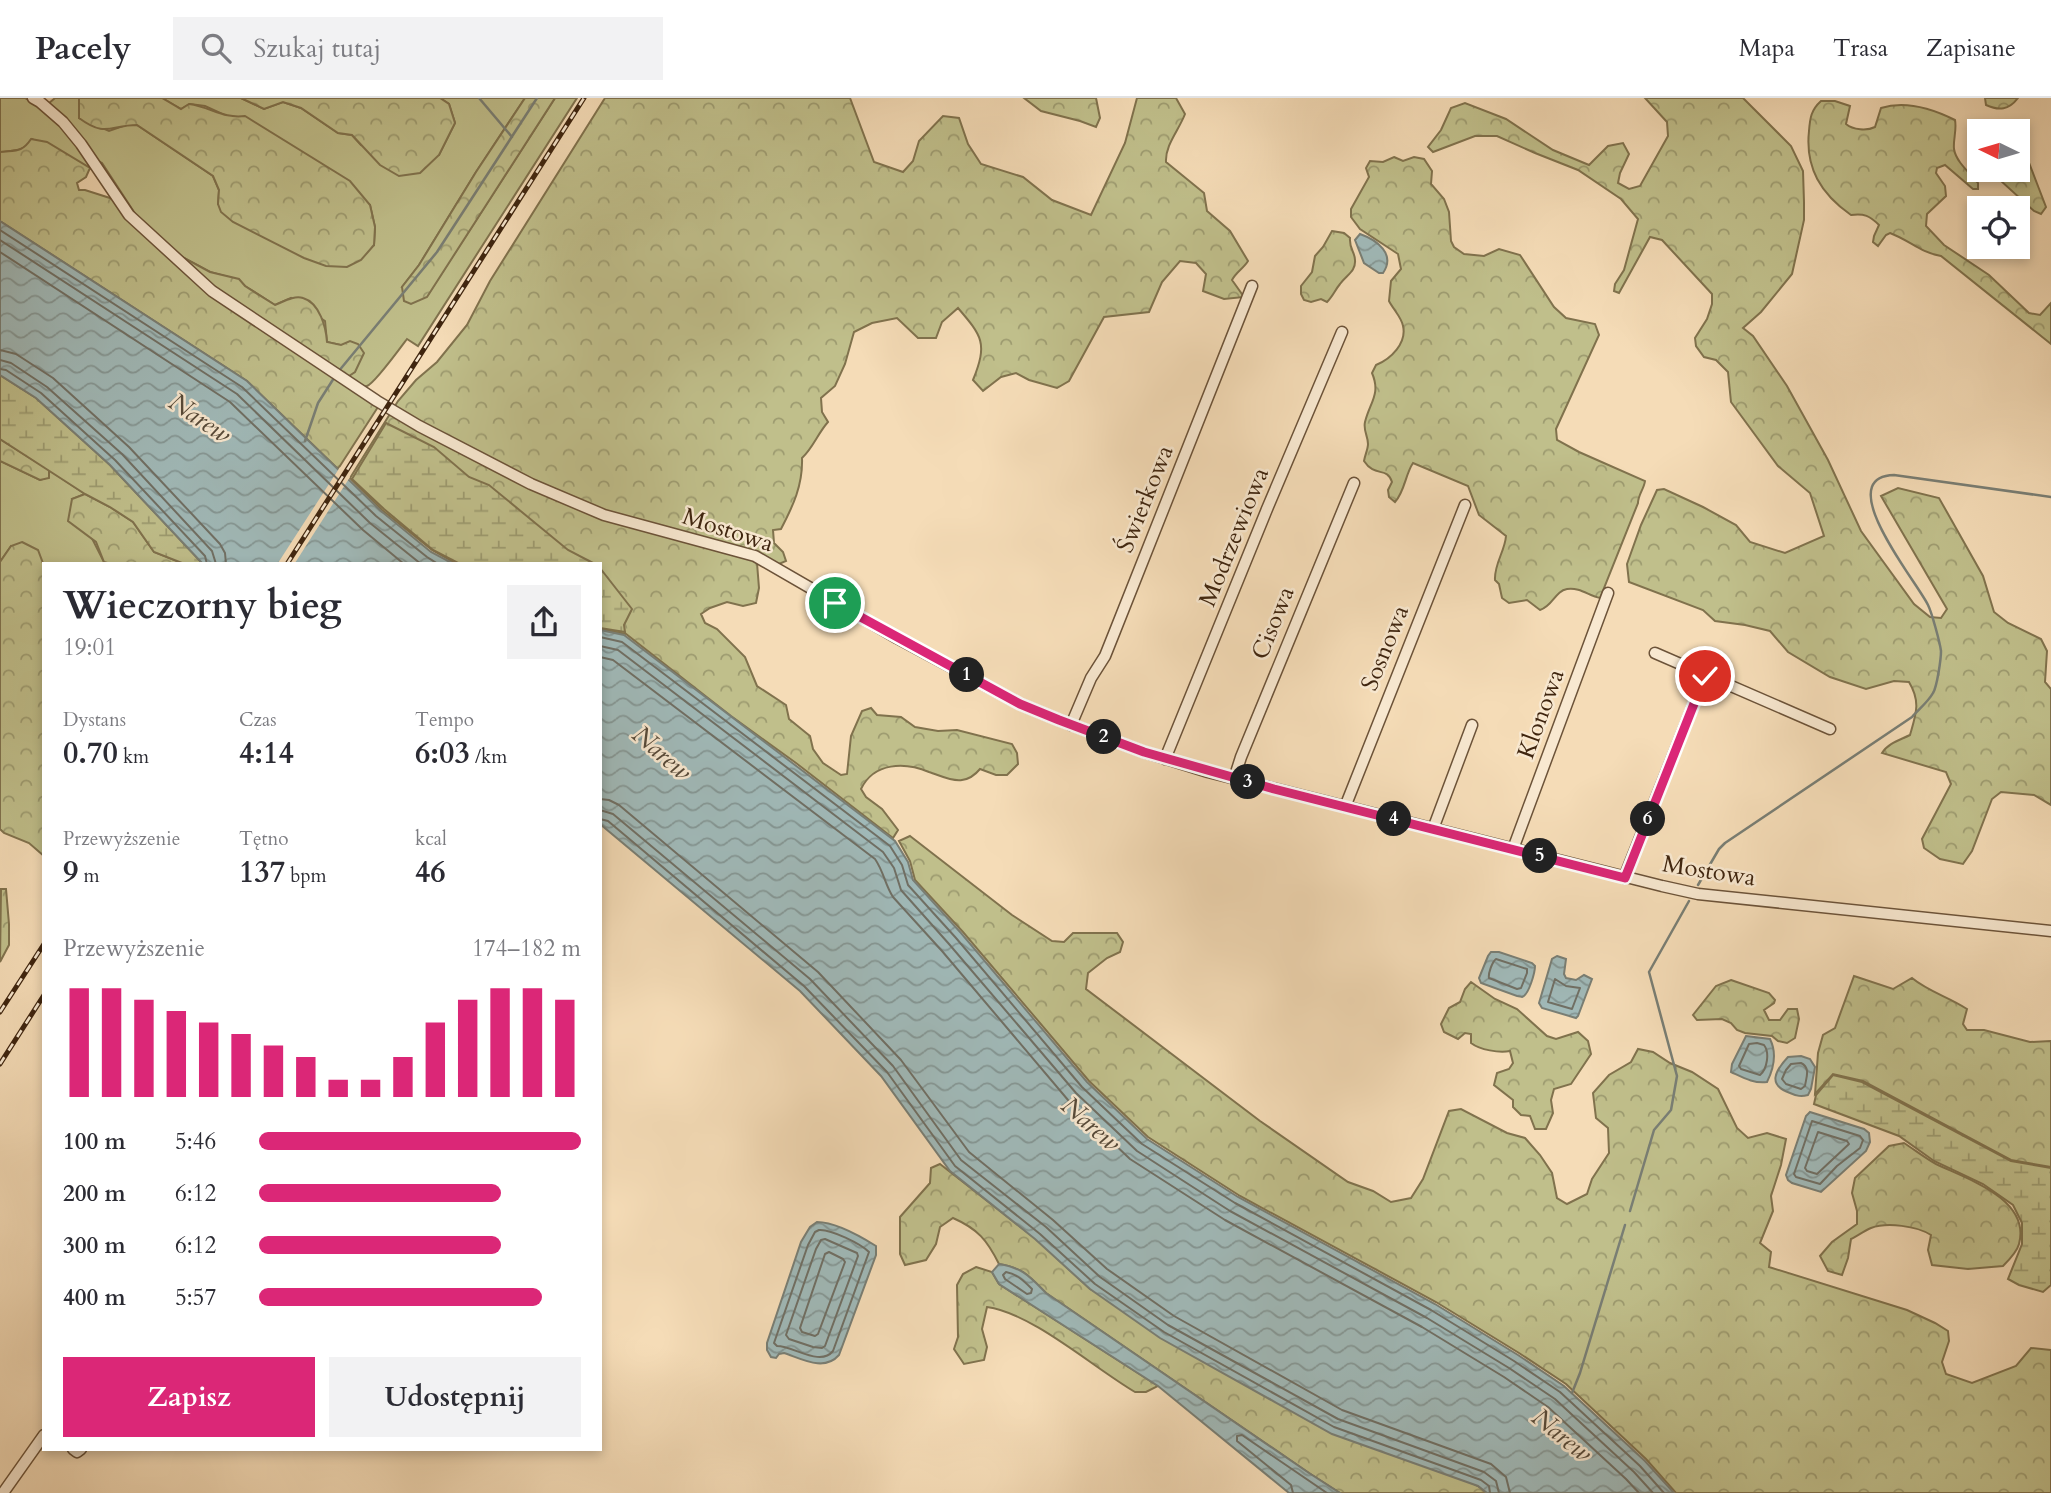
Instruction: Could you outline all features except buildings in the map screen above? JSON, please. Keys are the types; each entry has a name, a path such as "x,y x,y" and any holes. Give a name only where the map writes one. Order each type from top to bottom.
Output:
{"street":[{"name":"Mostowa","path":"37,100 63,122 81,144 129,215 212,291 402,416 470,454 580,506 755,556 886,632 1020,704 1166,759 1234,779 1625,878 1698,894 2051,931"},
{"name":"Świerkowa","path":"1071,725 1091,678 1105,656 1252,286"},
{"name":"Modrzewiowa","path":"1166,759 1342,332"},
{"name":"Cisowa","path":"1234,779 1354,483"},
{"name":"Sosnowa","path":"1345,807 1465,505"},
{"name":"Klonowa","path":"1513,849 1608,593"},
{"path":"1655,653 1830,729"},
{"path":"1625,878 1705,676"},
{"path":"1433,828 1472,724"},
{"path":"3,1493 42,1438"}],"green space":[{"path":"0,98 25,98 35,104 48,104 55,98 79,98 79,118 109,131 126,125 137,125 213,176 219,190 218,204 374,245 375,227 370,205 231,118 205,106 190,104 181,109 162,98 241,98 264,109 283,102 301,108 338,133 352,135 361,145 439,155 455,123 449,104 440,98 525,98 419,265 402,287 427,296 555,98 577,98 418,346 407,339 375,379 365,386 347,378 341,345 327,342 325,321 291,298 275,305 239,280 210,272 173,252 136,215 102,163 89,156 90,168 32,139 21,149 0,152"},
{"path":"79,98 162,98 181,109 189,104 230,116 245,116 350,181 370,205 375,227 374,245 361,260 347,267 326,266 304,258 233,222 221,212 218,204 219,190 213,176 137,125 102,129 79,118"},
{"path":"241,98 440,98 449,104 455,123 439,155 420,173 399,176 380,165 352,135 338,133 301,108 283,102 264,109"},
{"path":"525,98 555,98 427,297 411,304 404,301 402,287 419,265"},
{"path":"605,98 850,98 874,162 903,172 913,161 919,141 943,116 959,118 968,144 981,164 1023,177 1052,200 1091,215 1125,143 1137,98 1176,98 1185,114 1170,144 1166,162 1204,193 1207,211 1230,231 1248,261 1232,280 1244,297 1224,299 1203,291 1206,274 1196,263 1180,261 1162,282 1149,312 1104,317 1069,381 1057,388 1029,380 1016,373 1001,377 983,391 973,380 980,357 980,341 973,326 958,308 942,322 936,338 918,338 897,318 872,323 854,332 845,364 835,386 821,398 822,412 828,422 802,458 801,477 793,504 781,529 773,530 774,543 783,552 786,561 779,564 757,563 759,588 756,603 743,606 727,602 701,614 705,623 717,629 745,657 757,686 786,705 789,719 810,736 813,749 823,763 841,775 847,774 851,736 862,711 871,708 877,715 901,717 915,727 938,731 957,730 1012,744 1017,753 1018,764 1007,775 996,775 980,769 967,779 954,780 920,769 900,766 882,769 874,774 861,789 866,797 882,809 898,830 893,838 626,634 602,629 602,562 453,562 432,550 382,510 350,478 398,401 416,380 437,362 467,325 490,281"},
{"path":"1024,98 1096,98 1100,118 1096,127 1041,111"},
{"path":"1645,98 1743,98 1791,146 1803,171 1804,202 1804,220 1792,274 1761,312 1743,328 1753,336 1787,386 1828,460 1861,531 1914,604 1930,617 1941,618 1947,609 1881,496 1898,488 1939,498 1983,576 1994,612 2008,623 2041,639 2047,651 2045,682 2051,689 2051,805 2034,795 2001,792 1992,799 1972,851 1963,864 1940,859 1924,848 1922,839 1951,784 1946,772 1882,753 1891,744 1910,735 1916,702 1909,682 1894,681 1866,689 1830,677 1788,652 1770,631 1715,621 1703,610 1629,582 1627,564 1657,490 1664,489 1736,525 1750,542 1785,553 1824,536 1810,493 1778,466 1731,402 1728,372 1716,360 1704,357 1696,346 1695,338 1707,319 1712,294 1662,240 1650,237 1619,293 1614,291 1615,284 1624,270 1638,219 1621,199 1578,170 1497,136 1475,136 1433,152 1428,147 1441,130 1451,108 1465,103 1506,119 1553,150 1589,165 1608,146 1623,143 1629,154 1618,183 1629,189 1640,186 1668,136 1667,122"},
{"path":"1985,98 2018,98 2011,105 1999,109 1986,105"},
{"path":"1821,101 1835,101 1850,106 1846,124 1860,129 1875,127 1881,108 1900,105 1938,112 1955,120 1955,154 1967,171 1967,182 1977,182 1978,189 1973,189 1945,165 1937,168 1936,173 1945,186 1946,196 1927,214 1926,226 1944,245 1989,275 2029,313 2040,315 2051,303 2051,344 1941,256 1927,252 1890,233 1878,246 1873,242 1879,225 1867,216 1851,215 1840,207 1817,179 1808,144 1815,108"},
{"path":"31,139 47,142 90,168 86,177 77,183 79,190 113,199 173,252 210,272 239,279 245,286 275,305 296,297 303,298 318,310 327,342 341,345 350,341 358,344 364,353 355,372 346,378 378,407 338,469 247,381 0,221 0,152 21,149"},
{"path":"1394,157 1403,161 1414,157 1424,159 1432,171 1431,184 1444,199 1449,212 1451,241 1454,247 1464,254 1484,256 1499,249 1520,255 1554,307 1566,318 1595,324 1599,335 1556,429 1557,440 1645,481 1600,598 1580,590 1567,589 1540,610 1527,600 1509,603 1502,598 1499,584 1495,580 1506,536 1479,515 1468,486 1413,463 1395,502 1389,497 1388,490 1392,482 1390,477 1372,469 1364,461 1368,444 1365,422 1375,392 1372,373 1376,365 1397,350 1403,338 1402,323 1389,301 1391,281 1401,269 1398,254 1360,229 1351,217 1351,209 1369,177 1366,168 1370,161 1383,162"},
{"path":"2030,165 2046,207 2041,214 2030,207 2030,196 2018,196 2002,182 2030,182"},
{"path":"1332,231 1344,233 1350,238 1355,257 1354,268 1327,302 1321,299 1311,302 1304,300 1301,286 1312,272 1315,256"},
{"path":"0,375 36,398 110,465 201,562 179,562 154,552 133,522 0,439"},
{"path":"386,423 434,447 469,477 489,485 568,550 591,562 456,562 433,550 352,479"},
{"path":"0,439 49,470 49,478 40,480 0,461"},
{"path":"0,461 40,480 49,477 49,470 85,494 72,499 104,562 42,562 42,565 11,546 0,562"},
{"path":"85,494 110,507 133,522 154,552 179,562 104,562 96,542 68,521 72,499"},
{"path":"22,542 38,550 42,562 42,854 29,843 0,829 0,562 11,546"},
{"path":"602,571 632,609 624,625 625,632 602,628"},
{"path":"910,836 1012,915 1052,941 1064,942 1073,933 1117,933 1123,942 1120,952 1107,958 1088,973 1086,989 1260,1121 1348,1182 1373,1191 1391,1202 1411,1198 1423,1179 1449,1111 1461,1109 1507,1133 1525,1138 1552,1173 1557,1198 1567,1204 1587,1194 1592,1179 1609,1153 1608,1128 1596,1118 1593,1093 1609,1075 1631,1062 1638,1049 1653,1052 1692,1072 1718,1089 1737,1128 1748,1138 1767,1133 1786,1139 1771,1196 1773,1211 1760,1243 1771,1252 1769,1267 1907,1310 1935,1323 1948,1331 1949,1341 1942,1362 1946,1374 1972,1383 2016,1366 2031,1348 2051,1350 2051,1493 1676,1493 1646,1459 1566,1384 1436,1302 1240,1196 1148,1137 1089,1081 963,932 915,880 910,861 899,841"},
{"path":"1,889 6,889 9,945 0,962"},
{"path":"1854,976 1893,989 1912,978 1967,1009 1963,1024 1967,1030 1984,1030 2030,1042 2051,1041 2051,1167 2011,1160 1863,1081 1833,1074 1815,1094 1818,1053 1823,1035 1835,1028"},
{"path":"1731,980 1769,993 1775,1000 1764,1010 1769,1020 1780,1020 1788,1009 1797,1009 1799,1019 1795,1038 1787,1043 1772,1036 1745,1033 1722,1019 1697,1020 1693,1015 1716,986"},
{"path":"1471,982 1495,999 1517,1009 1547,1036 1556,1039 1578,1032 1588,1041 1591,1054 1571,1084 1554,1089 1551,1100 1553,1113 1546,1129 1535,1129 1530,1116 1521,1115 1513,1107 1513,1100 1494,1085 1497,1073 1509,1069 1513,1063 1510,1051 1479,1047 1471,1043 1471,1034 1465,1033 1458,1039 1444,1032 1441,1024 1449,1008 1460,1002"},
{"path":"1833,1075 1862,1082 2011,1161 2051,1168 2051,1285 2043,1292 2008,1279 2022,1244 2022,1223 2013,1205 1983,1184 1934,1161 1899,1136 1814,1104 1816,1095"},
{"path":"1904,1143 1936,1164 1979,1184 2006,1203 2020,1228 2018,1247 2003,1266 1968,1269 1932,1265 1928,1250 1931,1235 1910,1227 1885,1225 1871,1228 1851,1239 1842,1275 1828,1271 1820,1256 1832,1242 1857,1224 1852,1193 1855,1178 1889,1146"},
{"path":"940,1164 1036,1239 1090,1289 1478,1486 1487,1493 1340,1493 1046,1293 1025,1274 999,1264 981,1236 953,1218 940,1227 936,1244 926,1260 905,1265 900,1254 900,1217 930,1183 931,1168"},
{"path":"976,1267 992,1272 999,1284 1158,1386 1146,1392 1135,1392 1043,1330 1005,1311 987,1307 982,1329 987,1347 984,1360 964,1364 954,1349 958,1337 957,1285 963,1274"}],"water":[{"name":"Narew","path":"0,221 247,381 381,511 431,552 450,562 201,562 110,465 36,398 0,375"},
{"path":"1360,234 1373,240 1386,254 1383,273 1364,263 1355,240"},
{"name":"Narew","path":"602,630 624,635 895,841 908,862 913,880 1087,1082 1147,1139 1238,1197 1435,1304 1518,1355 1564,1386 1645,1461 1674,1493 1487,1493 1478,1486 1332,1434 1160,1338 1090,1289 1035,1239 950,1171 881,1076 800,991 602,826"},
{"path":"1491,952 1499,952 1535,966 1525,995 1517,996 1481,983 1479,978"},
{"path":"1557,956 1566,959 1566,978 1576,980 1584,975 1592,979 1576,1018 1542,1008 1539,1003 1552,959"},
{"path":"1746,1036 1770,1039 1774,1060 1767,1082 1753,1081 1731,1072 1732,1064"},
{"path":"1801,1056 1810,1059 1815,1067 1811,1089 1808,1095 1801,1096 1783,1090 1778,1086 1776,1077 1788,1057"},
{"path":"1810,1112 1869,1133 1870,1142 1866,1151 1821,1192 1792,1183 1786,1175 1806,1116"},
{"path":"817,1222 840,1227 863,1238 876,1246 876,1255 839,1355 827,1363 805,1361 784,1353 776,1358 771,1357 767,1343 801,1242 810,1227"},
{"path":"999,1264 1025,1274 1046,1293 1340,1493 1289,1493 1158,1386 999,1284 992,1272"}],"pier":[{"path":"340,467 350,477 296,562 279,562"}],"waterway":[{"path":"479,98 512,137"},
{"path":"338,372 437,252 537,98"},
{"path":"305,441 318,403 334,378"},
{"path":"1698,885 1725,843 1912,717 1934,690 1941,651 1936,628 1928,605 1883,532 1874,511 1871,493 1877,480 1894,475 2051,497"},
{"path":"1630,1211 1654,1130 1671,1110 1677,1076 1649,972 1689,901"},
{"path":"1572,1393 1625,1225"}],"railway":[{"path":"288,562 584,98"},
{"path":"0,1012 42,947"},
{"path":"0,1064 42,998"}],"route":[{"path":"835,603 1020,704 1144,752 1208,772 1625,878 1705,676"}]}
